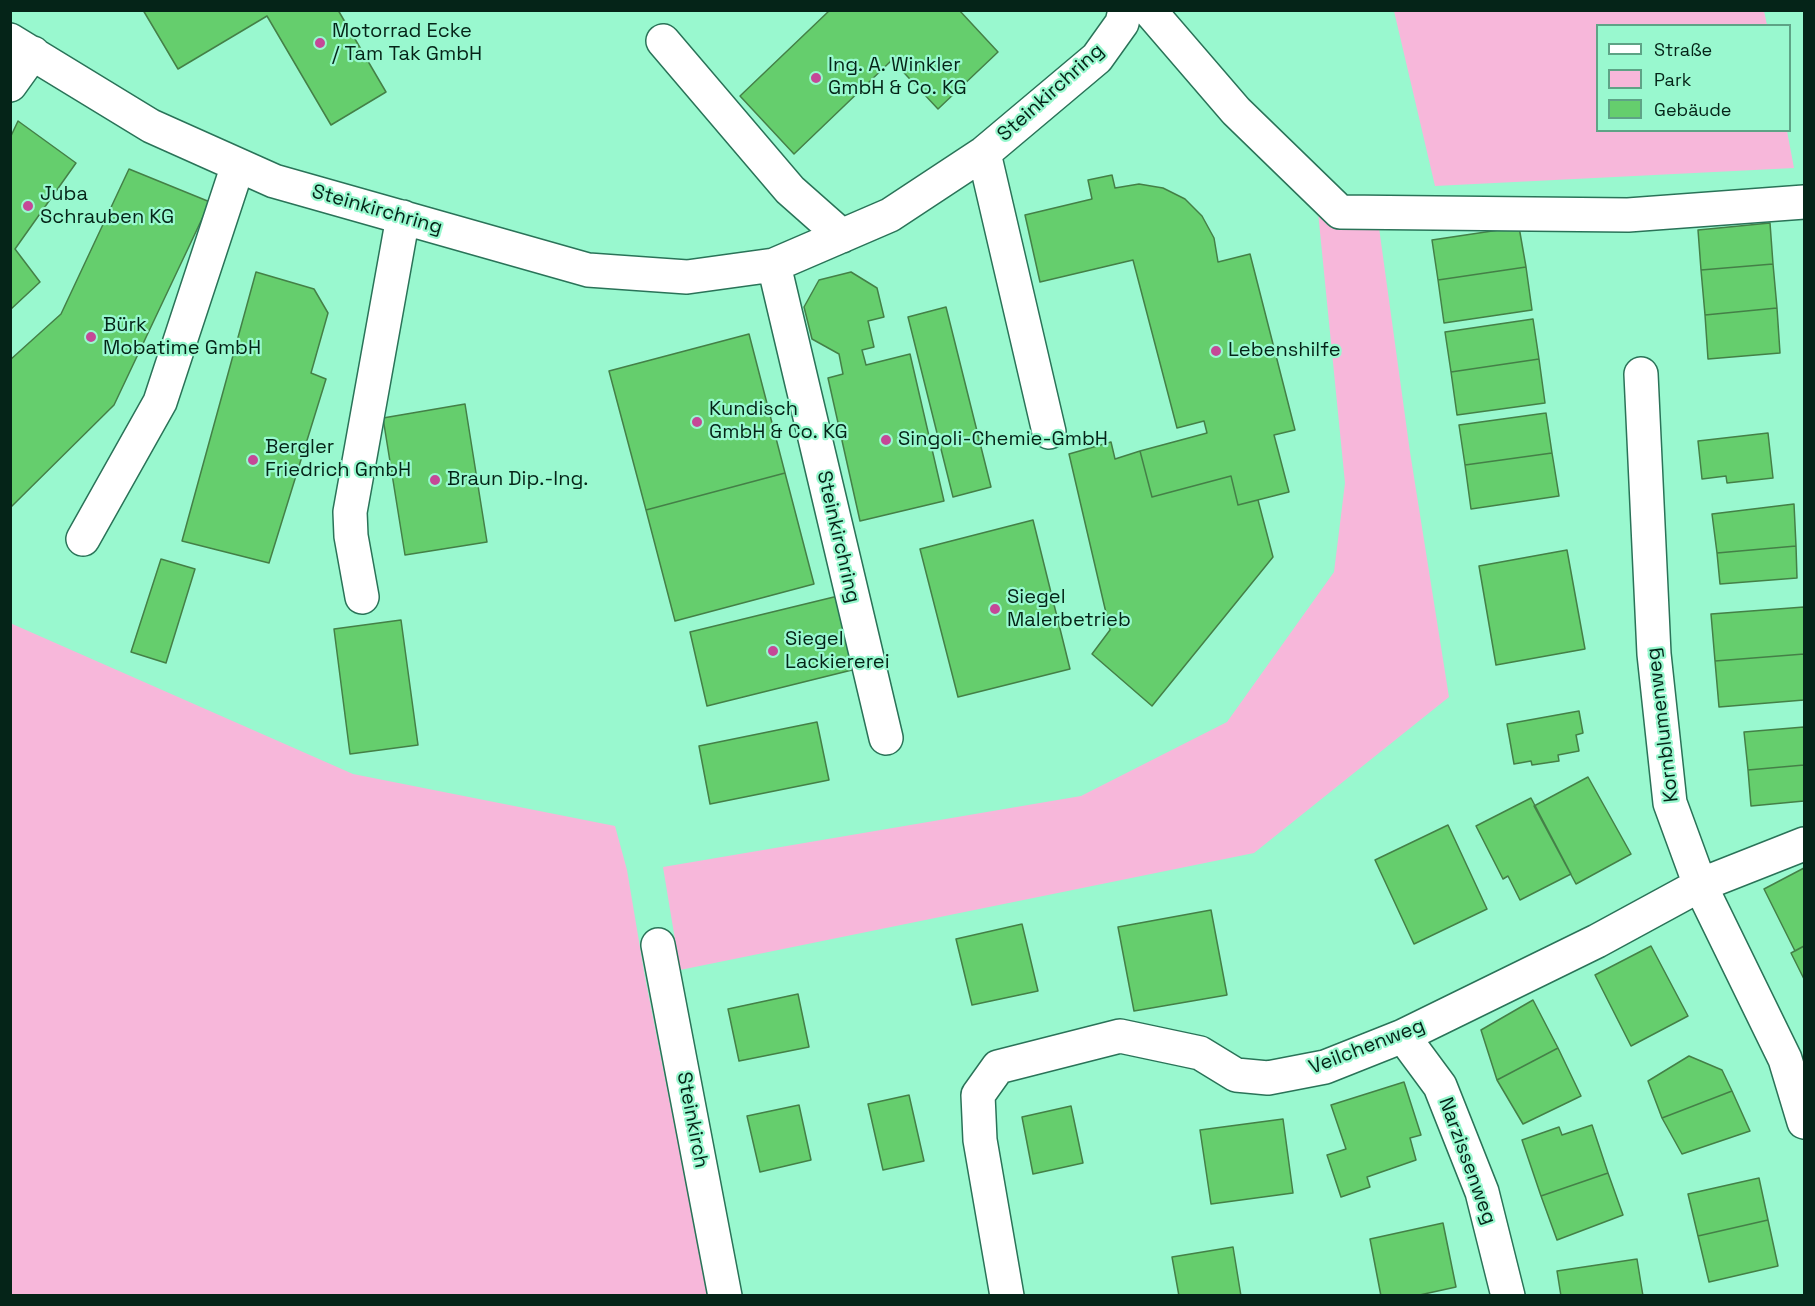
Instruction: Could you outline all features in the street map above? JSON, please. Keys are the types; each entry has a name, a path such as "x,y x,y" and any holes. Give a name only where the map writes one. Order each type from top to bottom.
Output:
{"street":[{"name":"Steinkirchring","path":"22,46 151,126 274,181 588,270 687,277 774,266 890,215 984,153 1097,58 1122,22 1125,10"},
{"path":"1149,10 1236,111 1340,212 1628,215 1804,202"},
{"path":"663,41 790,190 842,236"},
{"path":"10,85 22,46"},
{"path":"984,153 1049,432"},
{"path":"83,539 160,402 238,165"},
{"path":"362,597 351,536 350,512 403,217"},
{"name":"Steinkirchring","path":"774,266 886,738"},
{"name":"Kornblumenweg","path":"1641,374 1654,654 1670,803 1700,885 1785,1059 1804,1122"},
{"name":"Veilchenweg","path":"1007,1296 980,1140 978,1095 998,1067 1120,1036 1200,1053 1236,1075 1268,1078 1325,1066 1403,1036 1597,941 1700,885 1804,844"},
{"name":"Steinkirch","path":"658,945 725,1296"},
{"name":"Narzissenweg","path":"1403,1036 1440,1086 1482,1192 1508,1296"}],"green space":[{"path":"1394,11 1764,11 1767,24 1596,24 1596,132 1787,132 1794,168 1435,186"},
{"path":"1317,202 1376,206 1410,452 1449,697 1254,853 680,970 663,867 1081,796 1227,722 1334,572 1345,483"},
{"path":"10,623 353,774 615,826 627,870 645,977 708,1295 11,1295"}],"building":[{"name":"Motorrad Ecke / Tam Tak GmbH","path":"143,10 338,10 386,92 331,125 267,16 178,69"},
{"name":"Ing. A. Winkler GmbH & Co. KG","path":"830,10 959,10 998,52 938,109 892,60 794,154 740,96"},
{"name":"Juba Schrauben KG","path":"18,121 76,163 15,249 40,282 10,310 10,138"},
{"name":"Bürk Mobatime GmbH","path":"129,169 210,202 114,405 10,508 10,360 61,314"},
{"name":"Lebenshilfe","path":"1112,175 1115,188 1139,184 1163,188 1185,199 1202,216 1214,238 1218,262 1250,254 1295,430 1274,435 1289,492 1238,505 1231,476 1152,497 1140,451 1207,433 1204,421 1177,428 1133,260 1040,282 1025,215 1092,199 1088,180"},
{"path":"1770,223 1773,264 1701,270 1698,230"},
{"path":"1519,227 1526,267 1438,280 1432,240"},
{"path":"1773,264 1777,308 1705,315 1701,270"},
{"path":"1526,267 1532,310 1444,323 1438,280"},
{"name":"Bergler Friedrich GmbH","path":"256,272 314,289 328,313 311,373 326,379 269,563 182,541"},
{"name":"Singoli-Chemie-GmbH","path":"851,272 877,288 884,317 868,321 874,347 862,350 866,365 910,354 944,501 860,521 828,378 843,374 839,354 812,339 804,307 819,280"},
{"path":"946,307 991,487 953,497 908,317"},
{"path":"1777,308 1780,353 1708,359 1705,315"},
{"path":"1533,319 1539,359 1451,372 1445,332"},
{"name":"Kundisch GmbH & Co. KG","path":"749,334 785,473 646,510 609,371"},
{"path":"1539,359 1545,403 1457,415 1451,372"},
{"name":"Braun Dip.-Ing.","path":"465,404 487,542 405,555 383,418"},
{"path":"1546,413 1552,453 1465,465 1459,425"},
{"path":"1768,433 1773,478 1727,483 1726,476 1702,479 1698,441"},
{"path":"1111,442 1115,459 1140,451 1152,497 1231,476 1238,505 1258,500 1273,557 1152,706 1092,654 1110,630 1069,454"},
{"path":"1552,453 1559,496 1471,509 1465,465"},
{"path":"785,473 814,584 675,621 646,510"},
{"path":"1794,504 1796,546 1717,553 1712,514"},
{"name":"Siegel Malerbetrieb","path":"1033,520 1070,669 958,697 920,549"},
{"path":"1796,546 1797,578 1720,584 1717,553"},
{"path":"1567,550 1585,649 1496,665 1479,566"},
{"path":"161,559 195,569 166,663 131,652"},
{"name":"Siegel Lackiererei","path":"838,596 856,669 707,706 690,632"},
{"path":"1804,607 1804,654 1715,661 1711,614"},
{"path":"401,620 418,745 350,754 334,629"},
{"path":"1804,654 1804,700 1719,707 1715,661"},
{"path":"1579,711 1583,733 1576,735 1579,751 1558,755 1559,761 1532,765 1531,761 1514,764 1507,724"},
{"path":"817,722 829,780 710,804 699,746"},
{"path":"1804,727 1804,765 1748,770 1744,732"},
{"path":"1804,765 1804,801 1751,806 1748,770"},
{"path":"1588,777 1631,854 1576,884 1534,806"},
{"path":"1531,798 1571,874 1520,900 1508,876 1503,879 1476,826"},
{"path":"1448,825 1487,909 1414,944 1375,860"},
{"path":"1804,868 1804,946 1795,951 1764,889"},
{"path":"1211,910 1227,995 1134,1011 1118,927"},
{"path":"1022,924 1038,991 972,1005 956,939"},
{"path":"1651,946 1688,1016 1631,1046 1595,975"},
{"path":"1804,946 1804,979 1791,953"},
{"path":"798,994 809,1047 739,1061 728,1009"},
{"path":"1533,1000 1558,1048 1497,1080 1481,1030"},
{"path":"1558,1048 1581,1096 1523,1124 1497,1080"},
{"path":"1689,1056 1722,1070 1732,1091 1662,1118 1648,1081"},
{"path":"1404,1082 1421,1135 1410,1138 1416,1160 1367,1177 1370,1187 1341,1197 1327,1155 1346,1149 1331,1105"},
{"path":"1732,1091 1750,1131 1682,1154 1662,1118"},
{"path":"909,1095 924,1161 883,1170 868,1104"},
{"path":"799,1105 811,1160 760,1172 747,1116"},
{"path":"1071,1106 1083,1163 1033,1174 1022,1117"},
{"path":"1283,1119 1293,1193 1211,1204 1200,1130"},
{"path":"1592,1125 1608,1173 1541,1196 1522,1140 1559,1127 1562,1135"},
{"path":"1608,1173 1623,1215 1557,1240 1541,1196"},
{"path":"1759,1178 1768,1220 1698,1236 1688,1194"},
{"path":"1768,1220 1778,1266 1709,1282 1698,1236"},
{"path":"1443,1223 1456,1287 1415,1296 1381,1296 1370,1239"},
{"path":"1233,1247 1241,1296 1179,1296 1172,1257"},
{"path":"1637,1259 1643,1296 1561,1296 1557,1271"}],"place":[{"name":"Motorrad Ecke / Tam Tak GmbH","path":"320,43"},
{"name":"Ing. A. Winkler GmbH & Co. KG","path":"816,78"},
{"name":"Juba Schrauben KG","path":"28,206"},
{"name":"Bürk Mobatime GmbH","path":"91,337"},
{"name":"Lebenshilfe","path":"1216,351"},
{"name":"Kundisch GmbH & Co. KG","path":"697,422"},
{"name":"Singoli-Chemie-GmbH","path":"886,440"},
{"name":"Bergler Friedrich GmbH","path":"253,460"},
{"name":"Braun Dip.-Ing.","path":"435,480"},
{"name":"Siegel Malerbetrieb","path":"995,609"},
{"name":"Siegel Lackiererei","path":"773,651"}]}
